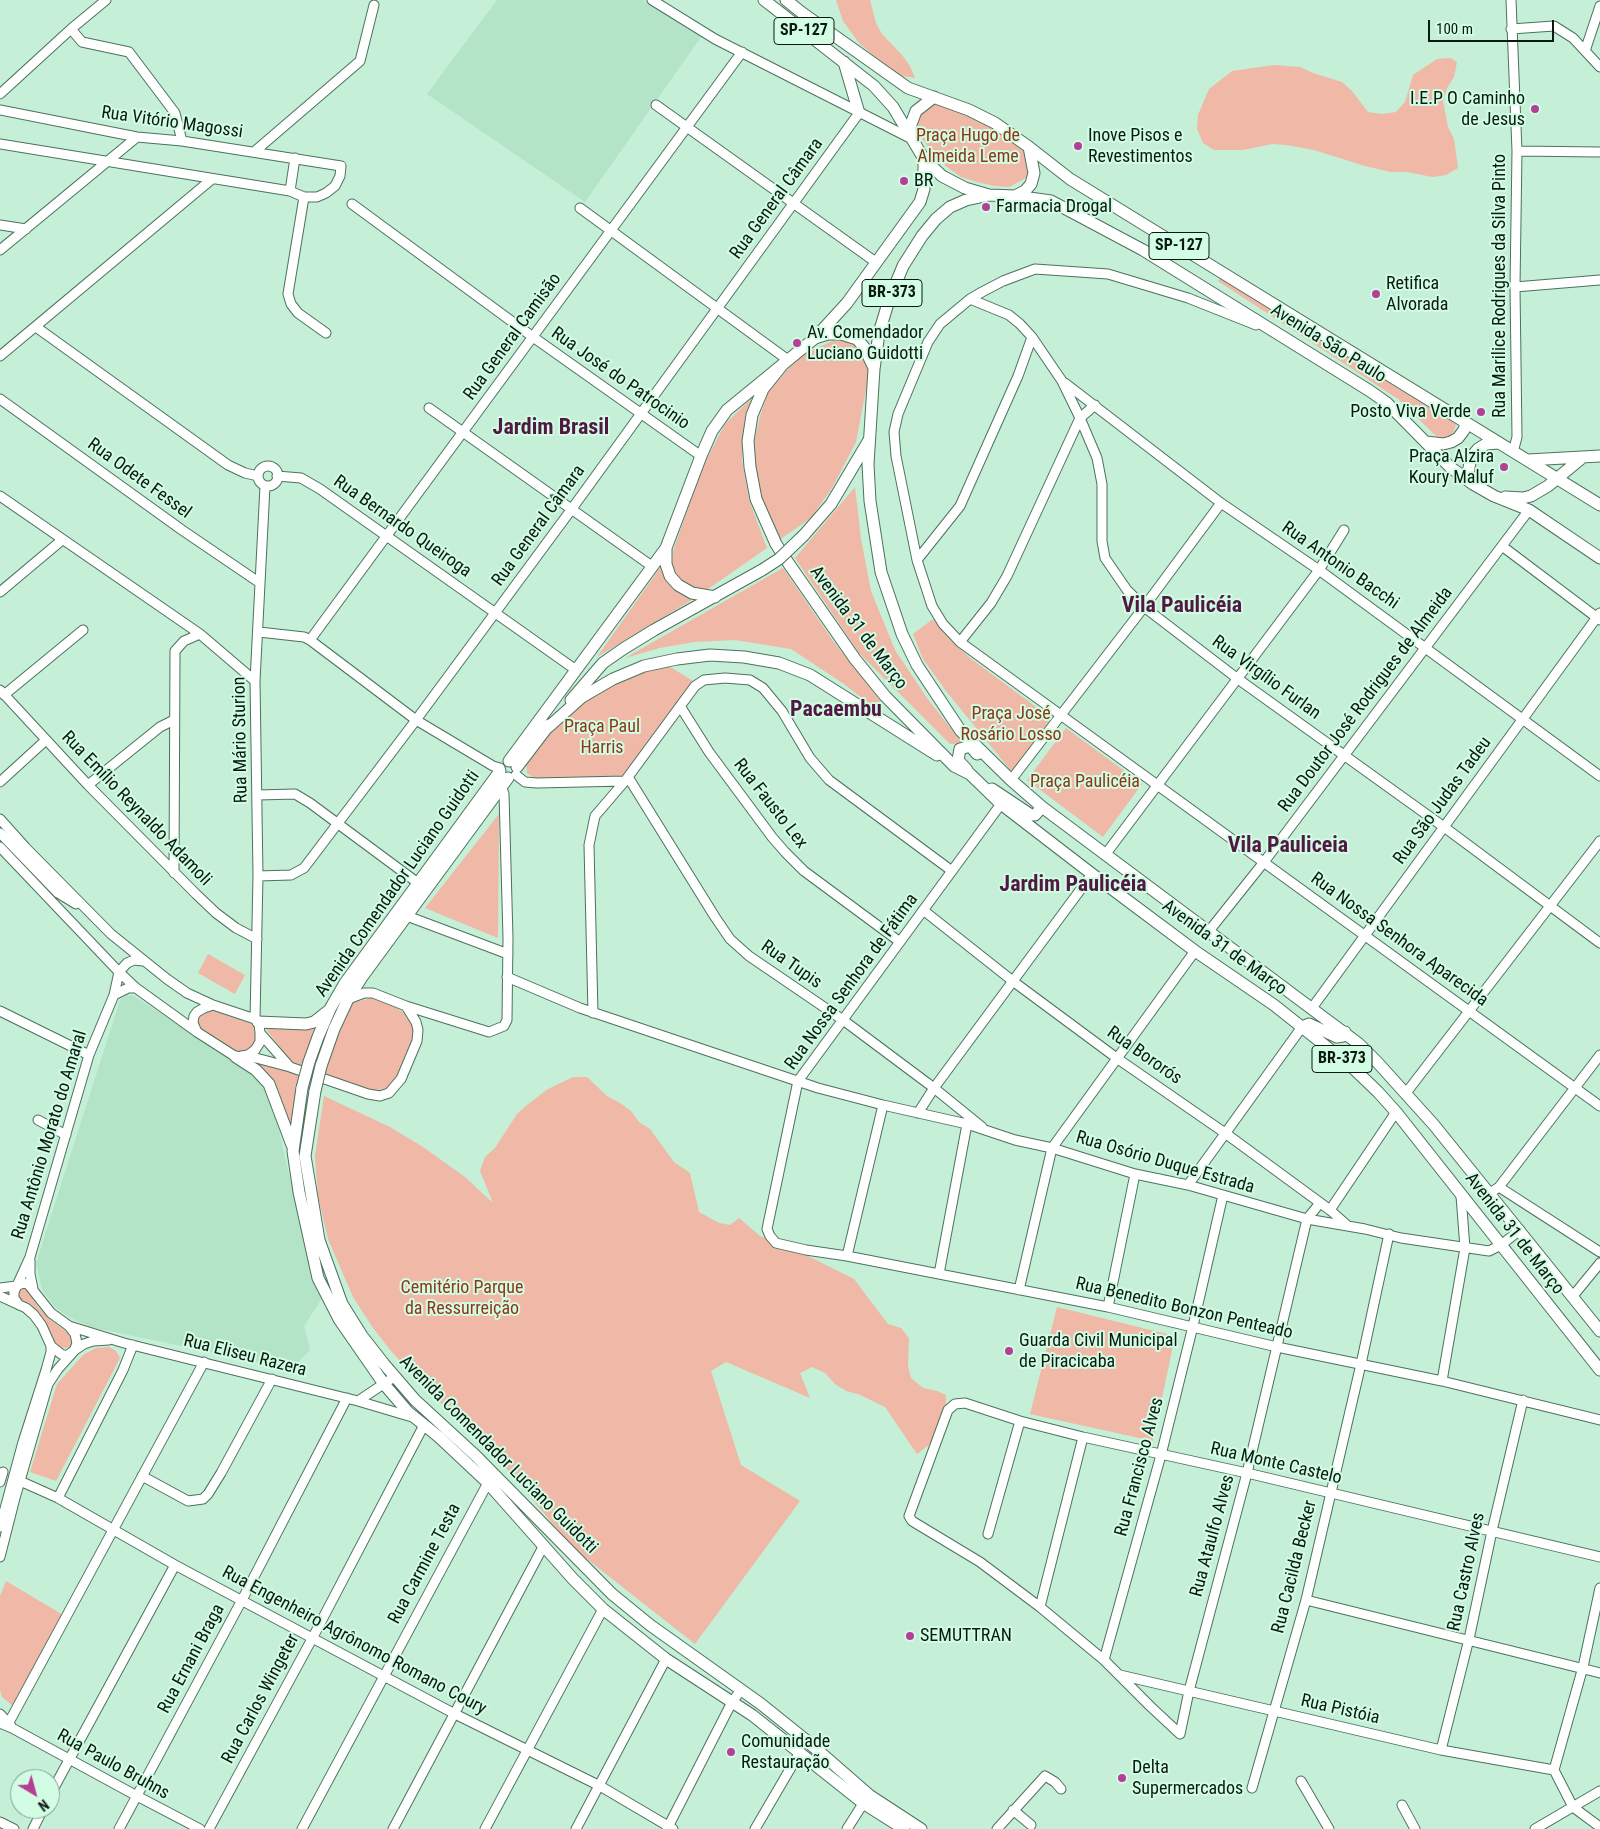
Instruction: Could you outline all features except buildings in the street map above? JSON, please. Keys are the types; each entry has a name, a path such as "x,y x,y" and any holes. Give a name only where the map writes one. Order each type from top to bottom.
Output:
{"main road":[{"name":"SP-127","path":"764,0 874,86 893,107 924,158 942,176 965,188 990,195 1015,196"},
{"name":"SP-127","path":"786,0 908,88 969,110 995,124 1029,147"},
{"path":"844,62 859,113"},
{"path":"912,138 910,127 916,111 934,97"},
{"path":"1015,196 1025,191 1031,184 1034,173 1029,147"},
{"name":"Avenida São Paulo","path":"1029,147 1070,179 1600,505"},
{"name":"Avenida Comendador Luciano Guidotti","path":"921,1829 866,1799 807,1741 741,1690 650,1625 612,1594 491,1478 419,1421 384,1384 339,1319 318,1278 299,1192 293,1151 302,1088 348,999 362,977 502,788 509,770 576,670 666,548 712,431 727,410 815,338 847,303 920,202 924,182 924,158"},
{"name":"Avenida Comendador Luciano Guidotti","path":"904,1829 866,1799 732,1702 666,1659 602,1609 572,1579 491,1478 476,1456 415,1400 394,1377 362,1336 342,1304 319,1240 305,1156 315,1091 318,1037 330,1009 345,983 418,883 509,770 604,663 654,630 780,559 831,504 870,438 874,369 879,334 889,300 903,266 936,218 950,207 966,200 990,195"},
{"name":"Avenida São Paulo","path":"1015,196 1050,200 1143,250 1279,334 1387,403 1450,467 1473,484 1494,496 1529,510 1600,558"},
{"path":"815,338 828,334 847,334 857,339 869,355 874,369"},
{"name":"Avenida 31 de Março","path":"786,362 763,390 752,415 748,441 750,467 756,500 768,529 788,564 855,659 884,696 954,766 970,774 980,782 1001,804 1196,951 1274,1005 1352,1067 1396,1112 1600,1370"},
{"path":"1426,442 1443,444 1451,442 1458,438 1464,430 1466,423"},
{"name":"Avenida 31 de Março","path":"870,438 868,464 870,501 881,572 902,634 917,665 960,730 1011,780 1042,807 1345,1032 1378,1063 1494,1190 1520,1230 1600,1330"},
{"path":"1473,484 1468,473 1470,457 1486,444 1498,443"},
{"path":"1528,460 1600,456"},
{"path":"1494,496 1523,498 1536,493 1583,457"},
{"path":"1536,493 1542,480 1541,468"},
{"path":"666,548 666,564 670,576 678,585 692,593 715,597"},
{"path":"545,730 582,697 644,666 710,655 744,656 779,663 810,675 954,766"},
{"path":"970,774 958,760 960,749 970,746 995,774 1011,780"},
{"path":"980,782 999,792 1030,815 1035,815 1042,807"},
{"path":"1274,1005 1280,996 1289,991"},
{"path":"258,1025 306,1024 314,1022 330,1009"},
{"path":"1302,1026 1309,1024 1337,1037 1343,1036 1345,1032"},
{"path":"238,1057 256,1070 269,1084 293,1151"}],"street":[{"path":"0,94 71,29 106,0"},
{"path":"652,0 715,39 912,138"},
{"name":"Rua Marilice Rodrigues da Silva Pinto","path":"1511,0 1517,151 1515,287 1517,437 1513,452"},
{"path":"254,152 360,62 374,5"},
{"path":"1585,51 1600,6"},
{"path":"1511,29 1554,26 1573,38 1600,67"},
{"path":"71,29 82,42 129,52 175,113 182,142"},
{"name":"Rua General Camisão","path":"310,640 742,52"},
{"path":"656,105 876,263"},
{"name":"Rua Vitório Magossi","path":"0,110 137,137 254,152 341,166 340,176 335,186 317,198 304,197"},
{"name":"Rua General Câmara","path":"258,876 291,875 304,868 571,510 859,113"},
{"path":"0,250 137,137"},
{"path":"0,144 290,191 304,197 288,294 291,304 298,313 326,333"},
{"path":"1517,151 1600,152"},
{"path":"290,191 295,158"},
{"path":"0,356 212,179"},
{"name":"Rua José do Patrocinio","path":"352,204 533,337 701,456"},
{"path":"580,208 786,362"},
{"path":"0,226 26,229"},
{"name":"Rua Nossa Senhora Aparecida","path":"1279,334 1188,298 1108,274 1035,269 1003,281 970,299 940,324 928,342 898,414 894,432 896,456 917,560 932,606 943,624 960,642 1600,1106"},
{"path":"1515,287 1600,280"},
{"name":"Rua Virgílio Furlan","path":"970,299 1009,315 1020,324 1032,337 1062,381 1097,458 1102,484 1102,541 1105,558 1127,590 1144,607 1238,678 1600,942"},
{"path":"36,327 228,465 245,473 258,476"},
{"path":"917,560 960,506 1018,376 1032,337"},
{"name":"Rua Antonio Bacchi","path":"1062,381 1221,503 1319,570 1600,776"},
{"name":"Rua Odete Fessel","path":"0,399 182,530 260,583"},
{"path":"960,642 991,603 1007,576 1080,418 1095,405"},
{"path":"429,408 653,568"},
{"path":"270,466 275,470 277,476 275,483 265,486 260,482 258,476 263,467 270,466"},
{"name":"Rua Bernardo Queiroga","path":"277,476 306,480 576,670"},
{"name":"Rua Mário Sturion","path":"258,1025 256,995 258,795 255,681 265,486"},
{"path":"0,496 200,634 255,681"},
{"path":"1011,780 1221,503"},
{"name":"Rua Doutor José Rodrigues de Almeida","path":"1208,932 1264,862 1529,510"},
{"path":"1105,855 1319,570 1344,530"},
{"path":"0,592 62,540"},
{"path":"1502,546 1599,617"},
{"name":"Rua São Judas Tadeu","path":"1312,1008 1599,617"},
{"path":"2,693 83,630"},
{"path":"259,632 304,637 310,640 416,720 493,766 509,770 525,782 626,779"},
{"path":"174,873 175,651 184,641 200,634"},
{"path":"593,1012 590,845 595,816 626,779 695,686 704,680 725,678 750,680 762,688 782,711 810,758 829,780 952,871"},
{"name":"Rua Emílio Reynaldo Adamoli","path":"2,693 174,873 216,913 236,928 257,939"},
{"name":"Rua Fausto Lex","path":"680,706 709,752 767,831 785,852 804,871 900,942"},
{"path":"88,785 160,727 174,720"},
{"path":"0,782 46,740"},
{"name":"Rua Tupis","path":"626,779 730,939 748,956 843,1020 934,1088 988,1132"},
{"path":"348,999 364,993 373,993 406,1006 489,1032 504,1026 506,1020 508,954 504,794 502,788"},
{"path":"258,795 295,794 338,823 418,883"},
{"name":"Rua Nossa Senhora de Fátima","path":"768,1229 798,1081 1001,804"},
{"path":"0,819 88,912 143,961 187,993 213,1005 243,1014 258,1025 290,1068"},
{"path":"0,833 58,893 88,912"},
{"path":"1406,1093 1600,841"},
{"path":"0,847 136,988 197,1032 238,1057 256,1058 368,1094 380,1096 389,1093 401,1080 417,1042 418,1030 416,1022 406,1006"},
{"path":"918,1113 934,1088 1092,874"},
{"name":"Rua Bororós","path":"923,910 1014,982 1118,1059 1225,1133 1330,1210 1348,1226"},
{"path":"407,916 508,954"},
{"path":"1019,1290 1052,1148 1196,951"},
{"path":"119,972 127,963 134,960 143,961"},
{"name":"Rua Antônio Morato do Amaral","path":"16,1286 30,1257 89,1055 114,995 119,972"},
{"path":"362,977 373,993"},
{"name":"Rua Osório Duque Estrada","path":"507,977 593,1012 818,1088 883,1106 967,1124 988,1132 1052,1148 1135,1174 1188,1185 1307,1219 1489,1251 1501,1245 1520,1230"},
{"path":"114,995 128,988 136,988"},
{"path":"243,1014 253,1003 256,995"},
{"path":"197,1032 193,1023 194,1016 197,1012 213,1005"},
{"path":"0,1011 89,1055"},
{"path":"238,1057 255,1050 260,1042 258,1025"},
{"path":"1188,1185 1302,1026"},
{"path":"1600,1055 1576,1089 1494,1190 1600,1252"},
{"path":"847,1256 883,1106"},
{"path":"1330,1210 1396,1112"},
{"path":"38,1120 66,1135"},
{"path":"939,1274 967,1124"},
{"path":"1108,1307 1135,1174"},
{"name":"Rua Francisco Alves","path":"1104,1660 1161,1455 1223,1195"},
{"path":"1442,1381 1465,1248 1461,1196"},
{"name":"Rua Ataulfo Alves","path":"1119,1675 1180,1734 1189,1691 1247,1473 1307,1219 1320,1204"},
{"name":"Rua Benedito Bonzon Penteado","path":"768,1229 770,1236 776,1242 806,1250 847,1256 1108,1307 1276,1347 1442,1381 1600,1420"},
{"name":"Rua Cacilda Becker","path":"1252,1788 1306,1600 1389,1234"},
{"name":"Rua Antônio Morato do Amaral","path":"30,1257 30,1274 33,1289"},
{"path":"1573,1296 1600,1263"},
{"path":"0,1288 25,1283 33,1289"},
{"path":"16,1286 14,1298 19,1305"},
{"name":"Rua Eliseu Razera","path":"33,1289 46,1308 69,1326 128,1344 358,1400 419,1421"},
{"path":"0,1296 34,1315 42,1326 51,1346 0,1557"},
{"path":"0,1527 48,1384 74,1351 77,1339 69,1326"},
{"name":"Rua Eliseu Razera","path":"74,1351 84,1344 93,1341 104,1340 128,1344"},
{"path":"58,1498 123,1370 128,1344"},
{"path":"51,1346 66,1356 74,1351"},
{"path":"7,1725 204,1362"},
{"path":"358,1400 394,1377"},
{"path":"142,1476 188,1501 203,1499 221,1473 272,1380"},
{"name":"Rua Ernani Braga","path":"119,1829 242,1600 346,1398"},
{"name":"Rua Castro Alves","path":"1441,1750 1469,1639 1492,1530 1523,1400"},
{"name":"Rua Monte Castelo","path":"1040,1607 980,1562 912,1521 909,1516 948,1410 954,1404 965,1403 1020,1421 1083,1437 1331,1492 1600,1557"},
{"name":"Rua Carlos Wingeter","path":"209,1829 313,1637 419,1421"},
{"path":"988,1534 1020,1421"},
{"path":"1083,1437 1040,1607 1104,1660 1119,1675"},
{"path":"0,1482 2,1472"},
{"name":"Rua Carmine Testa","path":"302,1829 491,1478"},
{"name":"Rua Engenheiro Agrônomo Romano Coury","path":"20,1480 58,1498 175,1565 456,1714 600,1786 670,1828"},
{"path":"393,1829 456,1714 544,1545"},
{"path":"60,1775 175,1565"},
{"path":"1600,1588 1584,1667 1554,1770 1573,1807 1600,1827"},
{"path":"1306,1600 1584,1667 1600,1673"},
{"path":"485,1829 602,1609"},
{"path":"576,1829 666,1659"},
{"name":"Rua Pistóia","path":"1119,1675 1441,1750 1554,1770"},
{"path":"670,1828 732,1702 741,1690"},
{"name":"Rua Paulo Bruhns","path":"0,1714 7,1725 200,1829"},
{"path":"755,1829 800,1752"},
{"path":"997,1829 1045,1776 1055,1782 1061,1789"},
{"path":"1301,1780 1329,1829"},
{"path":"1535,1829 1600,1790"},
{"path":"847,1829 866,1799"},
{"path":"1402,1805 1415,1829"},
{"path":"1013,1810 1031,1825"},
{"path":"0,1822 14,1829"}],"shaded area":[{"path":"497,0 643,0 701,37 585,202 427,94"},
{"path":"126,995 134,996 255,1075 265,1089 278,1126 305,1245 321,1300 304,1326 310,1350 292,1369 90,1327 69,1317 55,1307 42,1290 36,1263 120,1000"}],"green space":[{"path":"836,0 870,0 876,23 882,34 902,55 910,66 915,78 902,76 890,70 859,43 843,21"},
{"path":"1450,58 1457,62 1454,77 1447,88 1443,101 1448,127 1454,139 1458,168 1446,175 1433,177 1406,172 1391,172 1314,150 1287,145 1272,144 1243,150 1214,150 1203,143 1197,129 1198,115 1209,89 1232,71 1274,65 1300,67 1342,82 1352,91 1368,112 1382,114 1396,112 1405,102 1413,75 1437,59"},
{"name":"Praça Hugo de Almeida Leme","path":"943,103 988,123 1022,150 1027,155 1030,170 1026,178 1009,187 995,186 961,177 947,167 934,155 921,137 918,128 918,119 924,109 931,104"},
{"path":"1220,278 1456,424 1454,431 1447,438 1436,436 1398,399 1218,281"},
{"path":"832,341 845,341 854,344 864,352 868,362 869,374 856,442 832,488 811,518 779,540 759,492 754,461 755,438 760,416 768,392 788,369 806,353"},
{"path":"753,397 745,416 742,460 749,500 767,548 708,589 698,591 686,585 676,576 672,566 673,551 702,468 725,424"},
{"path":"855,487 861,539 871,591 895,650 927,698 962,743 950,744 859,653 795,558"},
{"path":"662,565 695,598 597,657"},
{"path":"783,568 833,641 881,702 882,710 880,711 875,708 844,684 791,649 735,640 694,642 660,648 625,658"},
{"name":"Praça José Rosário Losso","path":"933,619 949,639 970,658 1051,718 1012,772 946,691 923,659 913,634"},
{"name":"Praça Paul Harris","path":"667,665 693,681 623,777 537,780 527,773 526,761 549,730 584,701 626,677"},
{"name":"Praça Paulicéia","path":"1066,728 1142,784 1103,837 1027,780"},
{"path":"499,814 498,938 425,908"},
{"path":"208,954 245,975 235,994 198,973"},
{"path":"372,998 397,1008 408,1016 414,1028 414,1035 394,1082 387,1088 373,1091 323,1074 351,1003"},
{"path":"215,1011 255,1025 256,1041 251,1048 238,1053 202,1031 197,1024 199,1016 206,1012"},
{"path":"321,1022 303,1068 291,1063 264,1026"},
{"path":"249,1062 261,1063 302,1076 291,1129"},
{"name":"Cemitério Parque da Ressurreição","path":"573,1077 587,1077 607,1096 631,1111 639,1122 650,1129 674,1162 690,1173 699,1212 719,1223 730,1225 739,1218 760,1236 792,1248 854,1279 888,1324 901,1328 909,1338 908,1366 911,1378 923,1388 946,1395 946,1406 937,1434 929,1445 917,1454 885,1407 858,1394 846,1391 835,1384 825,1373 812,1367 800,1373 810,1398 726,1362 711,1371 741,1465 800,1501 695,1644 573,1548 496,1456 419,1382 391,1351 353,1297 328,1239 318,1196 315,1156 324,1096 390,1127 423,1147 465,1177 493,1203 480,1171 485,1157 495,1148 517,1114 548,1089"},
{"path":"22,1288 27,1289 38,1307 52,1321 70,1334 73,1338 70,1347 60,1349 55,1346 45,1322 29,1303 21,1300 18,1295 18,1291"},
{"path":"1057,1307 1175,1336 1153,1441 1030,1414"},
{"path":"109,1347 116,1351 120,1358 56,1481 30,1472 57,1384 83,1355 96,1348"},
{"path":"6,1581 63,1615 13,1706 2,1697 0,1690 0,1596"}],"place":[{"name":"I.E.P O Caminho de Jesus","path":"1535,109"},
{"name":"Inove Pisos e Revestimentos","path":"1078,146"},
{"name":"BR","path":"904,181"},
{"name":"Farmacia Drogal","path":"986,207"},
{"name":"Retifica Alvorada","path":"1376,294"},
{"name":"Av. Comendador Luciano Guidotti","path":"797,343"},
{"name":"Posto Viva Verde","path":"1481,412"},
{"name":"Praça Alzira Koury Maluf","path":"1504,467"},
{"name":"Guarda Civil Municipal de Piracicaba","path":"1009,1351"},
{"name":"SEMUTTRAN","path":"910,1636"},
{"name":"Comunidade Restauração","path":"731,1752"},
{"name":"Delta Supermercados","path":"1122,1778"}],"district":[{"name":"Jardim Brasil","path":"551,428"},
{"name":"Vila Paulicéia","path":"1182,606"},
{"name":"Pacaembu","path":"836,710"},
{"name":"Vila Pauliceia","path":"1288,846"},
{"name":"Jardim Paulicéia","path":"1073,885"}]}
